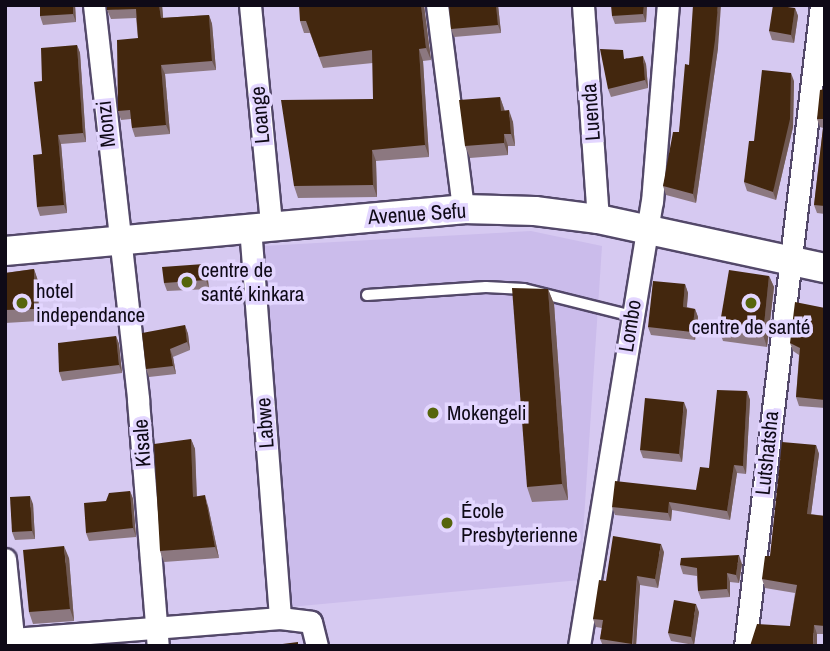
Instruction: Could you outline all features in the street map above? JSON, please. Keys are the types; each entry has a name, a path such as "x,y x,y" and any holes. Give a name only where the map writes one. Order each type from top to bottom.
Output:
{"main road":[{"name":"Avenue Sefu","path":"5,251 463,209 535,211 598,219 825,268"}],"street":[{"name":"Monzi","path":"94,5 120,242"},
{"name":"Loange","path":"250,5 261,226"},
{"path":"437,5 463,209"},
{"name":"Luenda","path":"583,5 598,219"},
{"name":"Lombo","path":"579,646 645,231 652,202 668,5"},
{"name":"Lutshatsha","path":"746,646 821,5"},
{"name":"Labwe","path":"261,226 280,618"},
{"name":"Kisale","path":"120,242 157,636"},
{"path":"5,559 13,643 157,636 280,618 311,622 317,646"}],"lane":[{"path":"367,295 486,287 524,289 632,316"}],"shaded area":[{"name":"Mokengeli","path":"531,231 602,246 580,580 290,607 263,246"}],"building":[{"path":"40,5 73,5 73,14 40,16"},
{"path":"107,5 159,5 161,18 209,15 212,61 161,65 166,125 132,128 130,110 118,111 117,40 138,38 136,9 107,10"},
{"path":"299,5 421,5 426,48 419,49 425,145 372,150 373,185 294,186 281,100 373,99 372,50 319,57 306,21 300,21"},
{"path":"449,5 496,5 498,25 451,29"},
{"path":"611,5 644,5 643,14 612,16"},
{"path":"693,5 718,5 693,194 663,186 673,132 679,132 685,64 689,65"},
{"path":"773,5 795,8 791,35 769,31"},
{"path":"77,45 83,133 58,135 64,205 37,207 33,155 42,154 34,82 42,81 41,48"},
{"path":"600,49 623,50 624,59 643,56 645,80 608,89"},
{"path":"762,70 791,73 790,119 773,192 744,182 749,141 754,141"},
{"path":"825,89 825,206 814,205 824,119 817,119 820,90"},
{"path":"500,97 501,111 509,110 511,134 504,134 504,143 465,146 459,100"},
{"path":"204,264 206,280 164,283 162,267"},
{"path":"34,269 34,309 5,310 5,273"},
{"name":"centre de santé","path":"729,270 769,276 763,335 719,329"},
{"path":"653,281 685,284 683,307 695,309 692,332 648,327"},
{"path":"512,288 548,289 562,484 527,487"},
{"path":"795,302 825,308 825,400 796,397 800,348 790,343"},
{"path":"185,325 187,342 170,349 173,366 146,369 142,333"},
{"path":"116,336 119,365 59,372 58,343"},
{"path":"717,390 747,391 743,466 734,465 727,511 669,502 668,513 612,507 615,481 696,490 700,467 709,468"},
{"path":"645,398 684,402 679,454 640,450"},
{"path":"191,439 193,497 205,495 215,547 160,551 154,444"},
{"path":"782,442 816,445 807,514 825,516 825,626 814,625 813,646 750,646 757,624 790,626 797,585 762,579 765,556 770,556"},
{"path":"130,491 133,528 86,533 84,503 106,501 109,493"},
{"path":"30,496 32,531 12,532 10,497"},
{"path":"613,536 661,544 655,579 637,576 632,644 600,639 603,620 593,619 599,580 606,581"},
{"path":"64,546 70,609 29,612 23,550"},
{"path":"739,555 736,575 727,573 727,589 698,591 697,568 680,565 681,558"},
{"path":"674,600 696,604 691,637 668,633"},
{"path":"298,642 298,646 267,646"}],"place":[{"name":"centre de santé kinkara","path":"187,282"},
{"name":"hotel independance","path":"22,303"},
{"name":"centre de santé","path":"751,303"},
{"name":"Mokengeli","path":"433,413"},
{"name":"École Presbyterienne","path":"447,523"}]}
